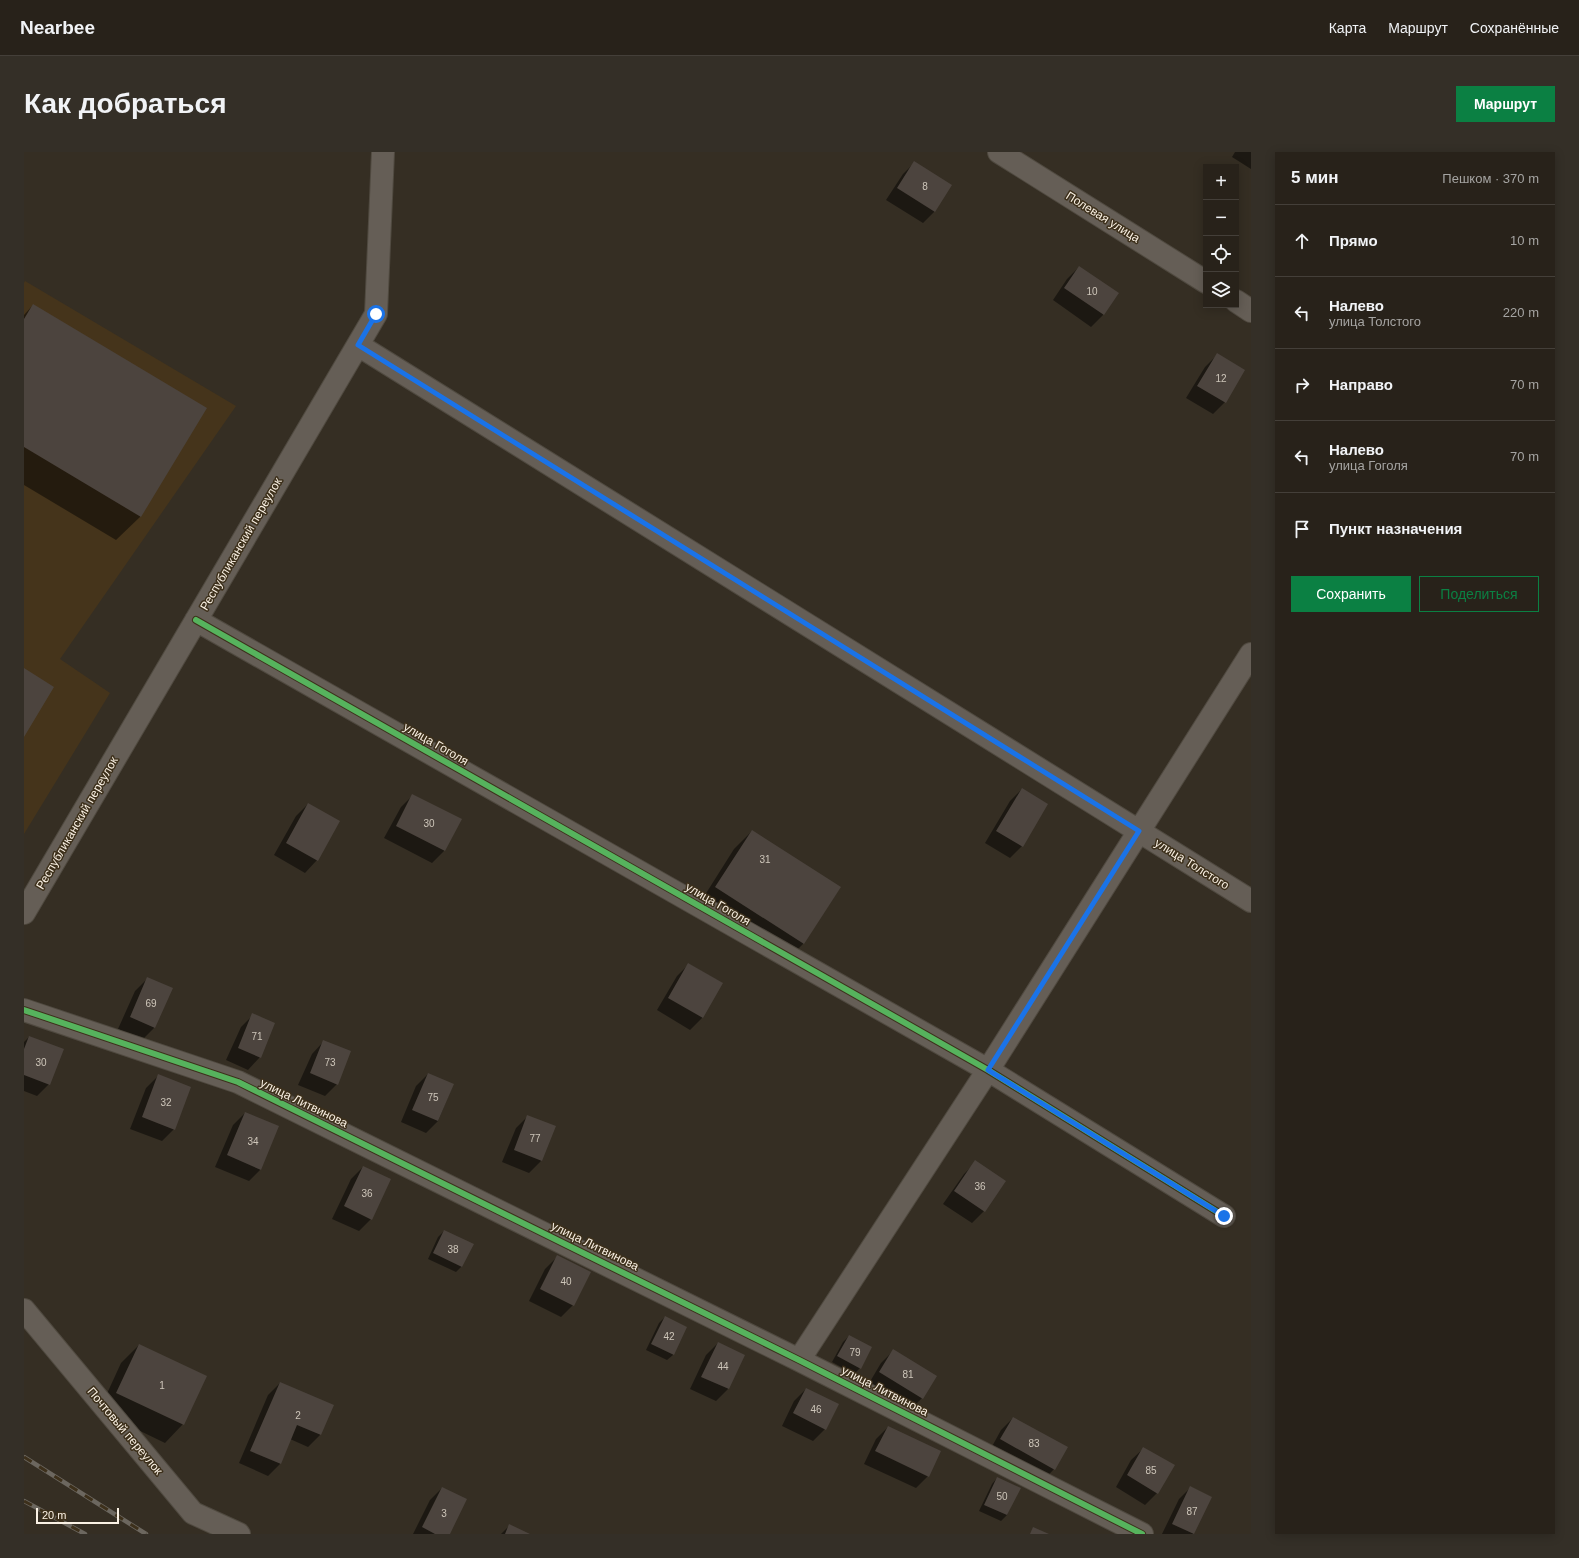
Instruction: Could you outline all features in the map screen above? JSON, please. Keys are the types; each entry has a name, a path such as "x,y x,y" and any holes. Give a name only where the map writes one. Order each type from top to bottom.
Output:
{"street":[{"name":"Республиканский переулок","path":"24,913 376,314 383,152"},
{"name":"Полевая улица","path":"999,152 1203,280"},
{"path":"1239,303 1251,311"},
{"name":"улица Толстого","path":"358,345 1251,901"},
{"name":"улица Гоголя","path":"196,620 988,1070 1224,1216"},
{"path":"799,1360 988,1070 1251,654"},
{"name":"улица Литвинова","path":"24,1010 238,1082 799,1360 1142,1534"},
{"name":"Почтовый переулок","path":"24,1310 192,1513 239,1534"}],"shaded area":[{"path":"25,281 236,406 60,659 110,693 24,834 24,283"}],"building":[{"path":"914,161 952,185 935,212 897,188"},
{"path":"1079,266 1119,293 1104,315 1064,288"},
{"path":"33,304 207,408 141,517 24,447 24,319"},
{"path":"1217,353 1245,370 1226,403 1197,386"},
{"path":"24,668 54,687 24,737"},
{"path":"1022,788 1048,804 1023,847 996,831"},
{"path":"412,794 462,819 445,851 396,826"},
{"path":"308,803 340,821 318,861 286,843"},
{"path":"752,830 841,887 804,944 715,887"},
{"path":"688,963 723,983 703,1018 668,998"},
{"path":"147,977 173,988 155,1028 130,1017"},
{"path":"252,1013 275,1023 261,1058 238,1048"},
{"path":"29,1036 64,1049 50,1085 24,1075 24,1049"},
{"path":"323,1040 351,1051 338,1085 310,1073"},
{"path":"428,1073 454,1084 438,1121 412,1110"},
{"path":"158,1074 191,1087 175,1130 142,1117"},
{"path":"245,1112 279,1126 261,1170 227,1155"},
{"path":"527,1115 556,1126 542,1161 514,1150"},
{"path":"975,1160 1006,1181 985,1212 954,1191"},
{"path":"363,1166 391,1179 372,1220 344,1206"},
{"path":"444,1230 474,1244 462,1267 433,1253"},
{"path":"557,1255 591,1272 574,1306 540,1289"},
{"path":"665,1316 687,1327 674,1355 651,1344"},
{"path":"849,1335 872,1347 861,1369 837,1356"},
{"path":"718,1342 745,1355 729,1389 701,1377"},
{"path":"139,1344 207,1376 184,1425 116,1393"},
{"path":"893,1349 937,1376 923,1399 879,1372"},
{"path":"280,1382 334,1405 321,1435 297,1425 281,1464 250,1451"},
{"path":"806,1388 839,1404 826,1430 793,1413"},
{"path":"1013,1417 1068,1447 1055,1470 1000,1439"},
{"path":"888,1426 941,1451 929,1477 875,1451"},
{"path":"1143,1447 1175,1465 1158,1494 1127,1475"},
{"path":"997,1477 1021,1488 1007,1515 984,1505"},
{"path":"1190,1486 1212,1497 1194,1534 1172,1524"},
{"path":"442,1487 467,1499 450,1534 435,1534 422,1527"},
{"path":"509,1524 530,1534 505,1534"},
{"path":"1033,1527 1049,1534 1030,1534"}],"railway":[{"path":"24,1457 146,1534"},
{"path":"24,1501 85,1534"}],"cycle path":[{"path":"196,620 988,1070 1224,1216"},
{"path":"24,1010 238,1082 799,1360 1142,1534"}],"route":[{"path":"376,314 358,345 1139,831 988,1070 1224,1216"}]}
